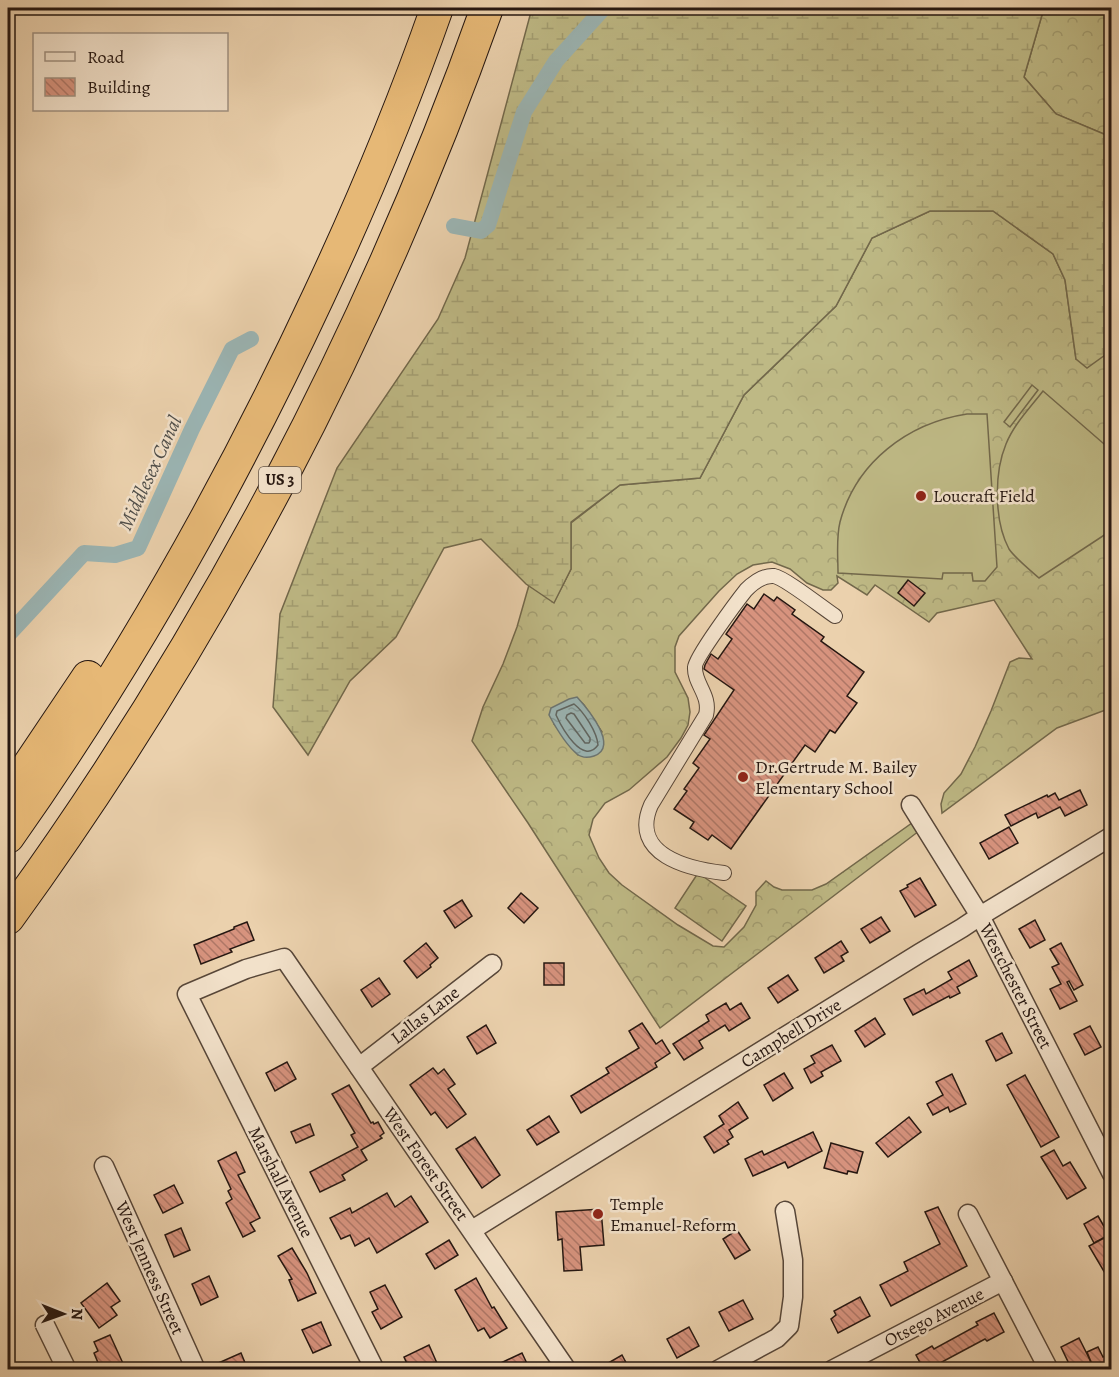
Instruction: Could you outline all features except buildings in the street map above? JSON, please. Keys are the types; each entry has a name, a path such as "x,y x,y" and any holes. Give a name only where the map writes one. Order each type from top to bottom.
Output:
{"highway":[{"name":"US 3","path":"8,837 81,728 140,633 192,544 251,434 349,231 396,117 437,8"},
{"name":"US 3","path":"8,918 144,717 253,530 332,379 380,275 421,180 487,8"},
{"path":"8,796 251,434"},
{"path":"8,930 76,820"}],"street":[{"path":"724,873 699,869 660,853 653,846 647,832 646,822 651,805 706,715 708,703 696,673 695,663 746,590 761,578 768,576 781,579 835,616"},
{"name":"Westchester Street","path":"911,805 980,916 1112,1174"},
{"name":"Campbell Drive","path":"472,1230 1112,837"},
{"name":"West Forest Street","path":"284,958 567,1370"},
{"name":"Marshall Avenue","path":"284,958 246,969 187,994 375,1370"},
{"name":"Lallas Lane","path":"359,1067 492,964"},
{"name":"West Jenness Street","path":"104,1166 196,1370"},
{"path":"717,1370 777,1338 789,1326 793,1297 793,1260 785,1211"},
{"path":"968,1214 1049,1370"},
{"name":"Otsego Avenue","path":"832,1370 1003,1281"},
{"path":"45,1325 67,1370"}],"green space":[{"path":"532,8 1044,8 1024,77 1056,114 1111,137 1111,341 1105,355 1087,368 1076,359 1065,280 1053,254 993,211 930,211 872,238 836,306 744,395 700,478 620,485 571,522 571,569 554,603 526,584 481,539 444,548 396,637 350,681 308,755 273,707 280,614 337,468 438,319 465,258"},
{"path":"1044,8 1075,8 1111,12 1111,137 1056,114 1024,77"},
{"path":"930,211 993,211 1053,254 1065,280 1076,359 1105,355 1111,341 1111,708 1057,728 942,813 941,804 944,793 961,774 975,747 1010,662 1019,658 1032,659 994,600 937,613 929,622 875,585 867,595 837,576 838,583 831,590 823,590 807,583 790,569 772,562 753,565 737,574 679,636 675,647 675,672 688,698 690,712 688,725 681,738 667,757 629,790 605,803 593,819 589,835 599,858 609,873 678,925 713,946 724,947 744,927 756,905 756,892 766,881 782,890 812,890 826,884 912,823 919,831 660,1028 528,823 472,741 483,707 517,627 529,585 554,602 571,569 571,523 620,485 700,478 744,395 836,306 872,238","holes":["577,698 602,732 578,755 554,724"]},
{"path":"1032,385 1038,390 1010,427 1004,422"},
{"path":"1043,391 1111,450 1112,530 1039,578 1009,549 1001,525 997,497 999,469 1009,437"},
{"name":"Loucraft Field","path":"967,414 987,414 997,567 985,581 973,581 972,573 943,573 942,579 838,573 840,522 858,481 887,449 905,436 925,426"},
{"path":"698,873 746,906 722,941 675,908"}],"water":[{"path":"577,697 594,718 603,736 604,745 601,751 592,757 577,754 561,736 549,715 551,708"}],"waterway":[{"name":"Middlesex Canal","path":"454,226 481,231 488,225 524,112 556,61 604,8"},
{"name":"Middlesex Canal","path":"8,635 84,553 115,555 138,548 192,429 232,349 251,339"}],"place":[{"name":"Loucraft Field","path":"921,496"},
{"name":"Dr.Gertrude M. Bailey Elementary School","path":"743,777"},
{"name":"Temple Emanuel-Reform","path":"598,1214"}]}
